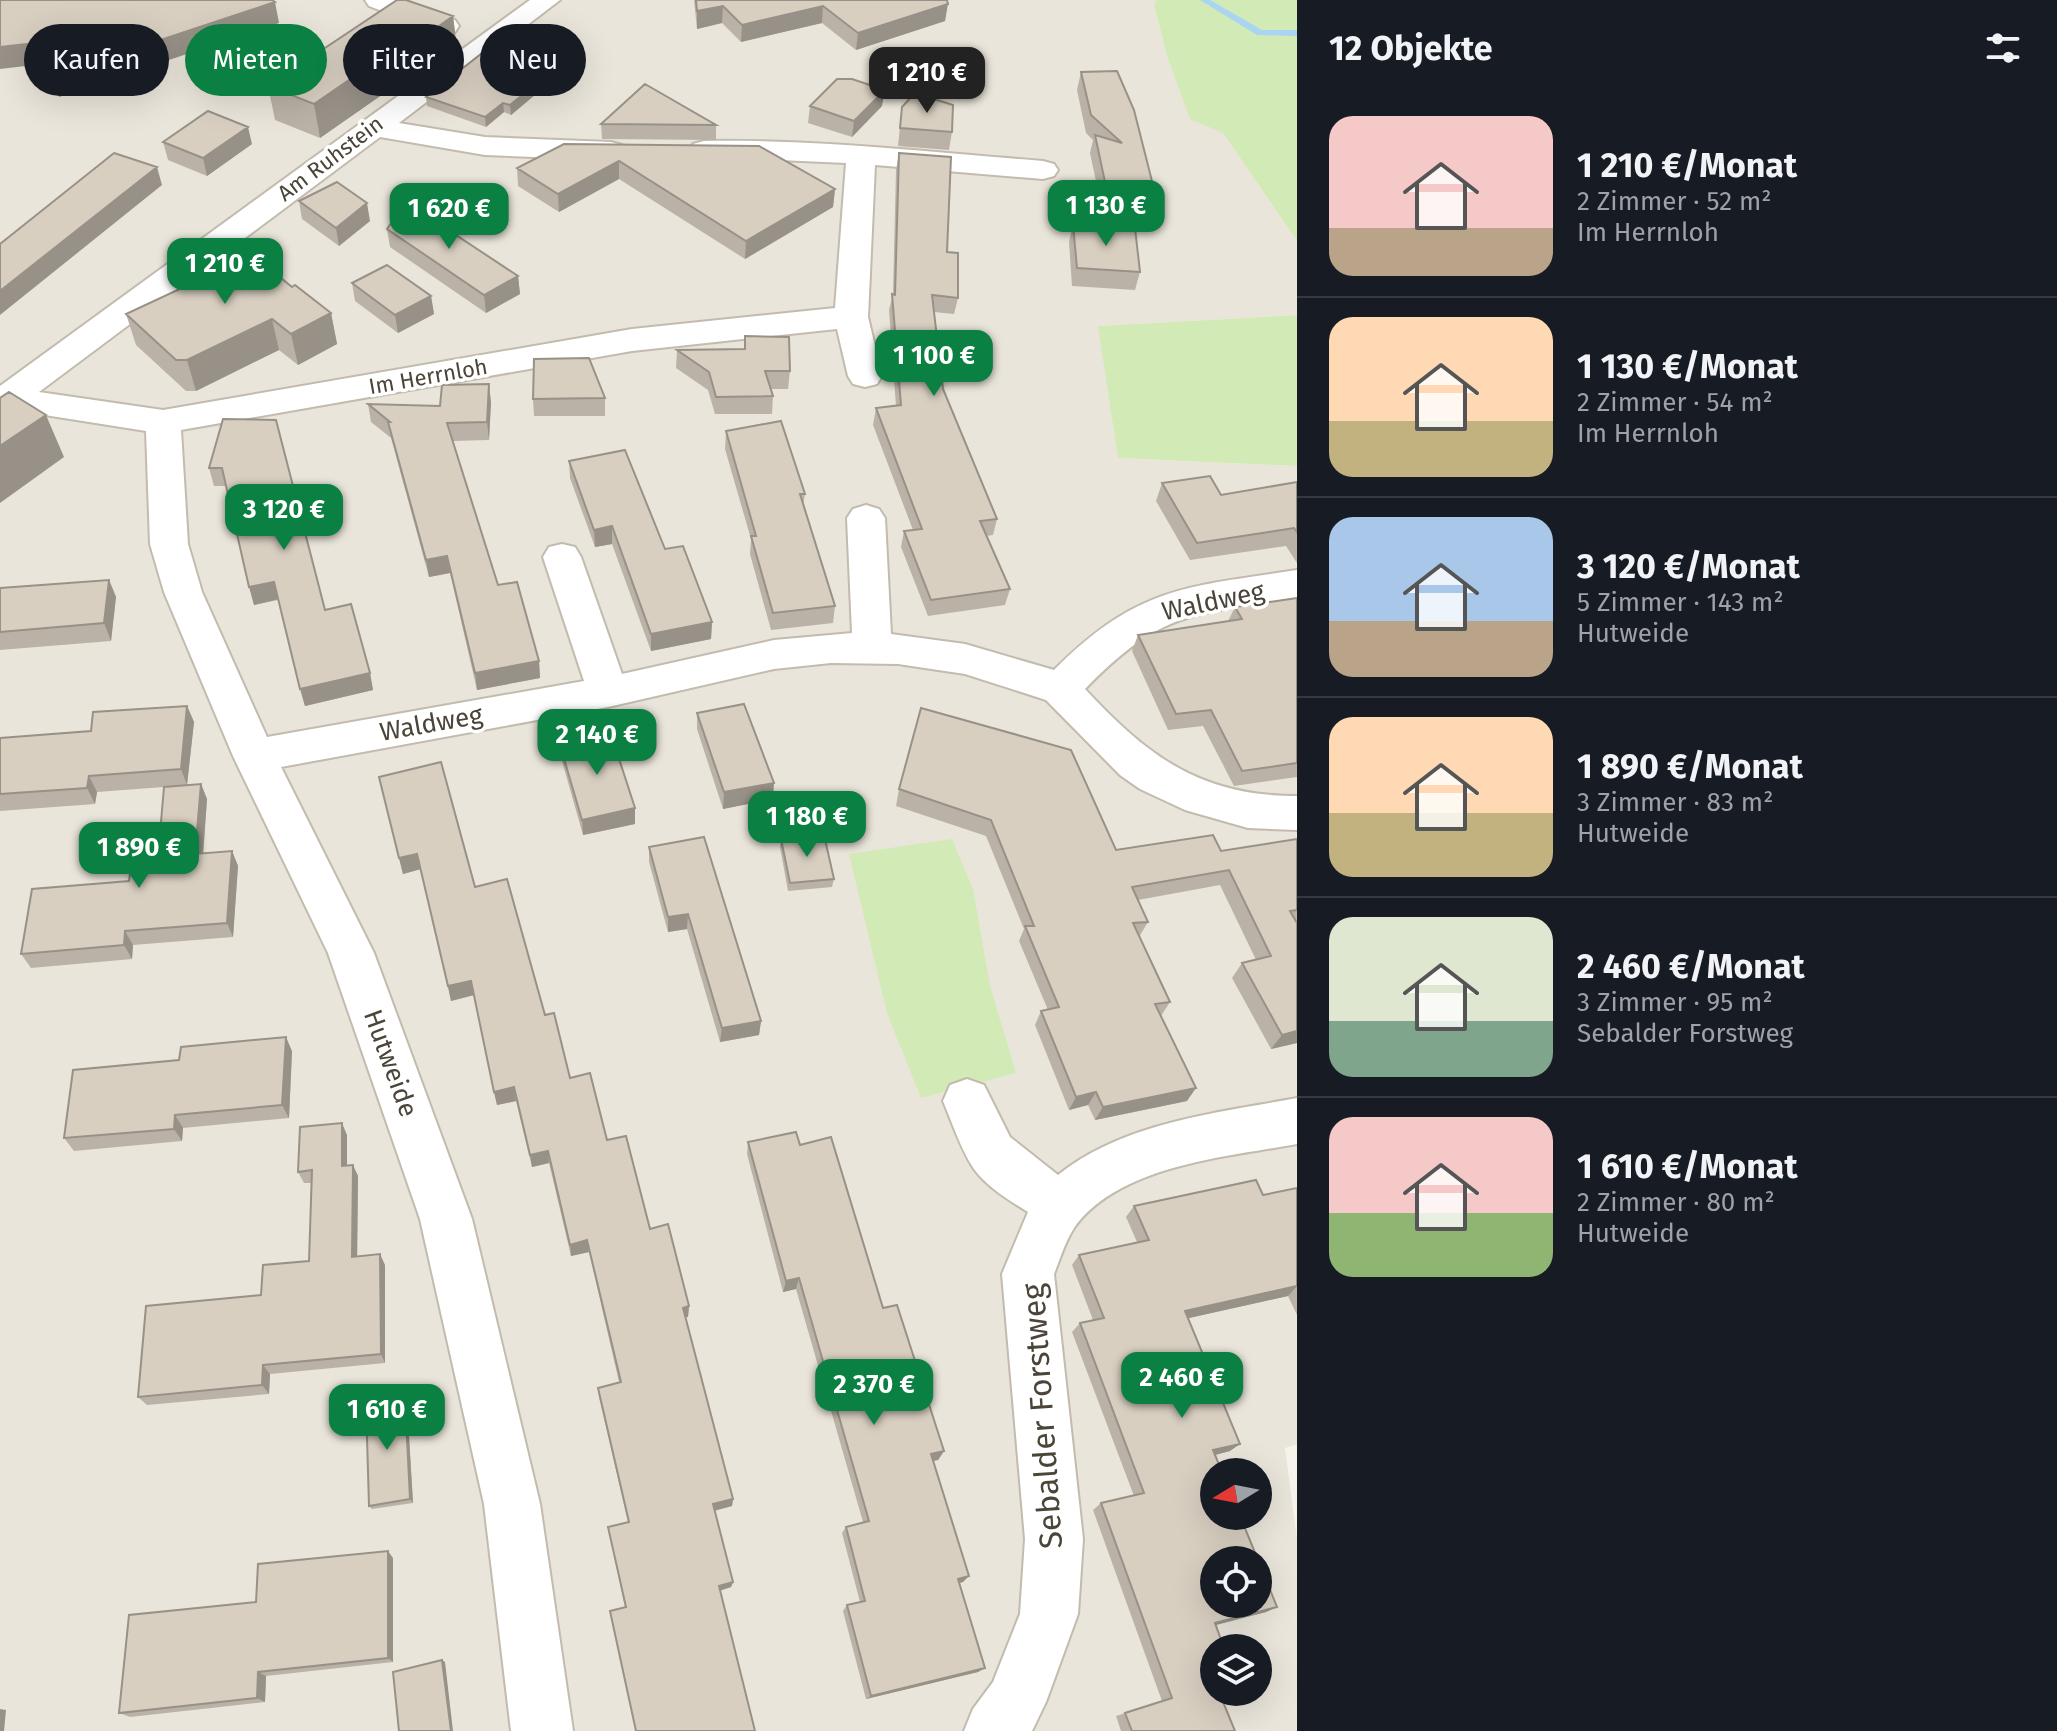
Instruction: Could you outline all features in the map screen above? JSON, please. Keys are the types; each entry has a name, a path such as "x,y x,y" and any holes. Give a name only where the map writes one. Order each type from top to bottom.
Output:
{"street":[{"path":"378,0 480,39"},
{"name":"Am Ruhstein","path":"514,24 547,0"},
{"name":"Am Ruhstein","path":"2,400 480,48"},
{"path":"371,127 485,146 636,151"},
{"path":"678,150 775,149 1043,170"},
{"path":"861,155 851,317 865,376"},
{"name":"Im Herrnloh","path":"2,400 163,422 632,340 851,317"},
{"name":"Hutweide","path":"163,422 169,544 183,592 254,756 351,953 446,1219 512,1504 542,1731"},
{"path":"866,518 872,647"},
{"path":"562,557 608,692"},
{"name":"Waldweg","path":"1060,689 1127,628 1153,613 1189,601 1297,584"},
{"name":"Waldweg","path":"254,756 608,692 798,651 872,647 950,657 1023,672 1060,689 1117,749 1175,789 1212,803 1265,815 1297,813"},
{"path":"967,1101 992,1153 1023,1181 1061,1205"},
{"name":"Sebalder Forstweg","path":"995,1731 1016,1702 1049,1614 1054,1539 1028,1274 1061,1205 1095,1178 1149,1152 1297,1121"}],"shaded area":[{"path":"0,0 1156,0 1154,5 1167,56 1190,118 1223,133 1297,241 1297,315 1099,326 1118,458 1297,466 1297,1444 1285,1448 1297,1539 1297,1731 0,1731"}],"green space":[{"path":"1156,0 1297,0 1297,241 1223,133 1190,119 1167,56 1154,5"},
{"path":"1297,315 1297,466 1118,458 1098,326"},
{"path":"952,839 973,889 990,986 1016,1073 921,1098 887,1013 849,854"}],"building":[{"path":"0,0 275,2 209,24 185,24 185,32 169,37 169,24 24,24 24,44 0,47"},
{"path":"397,0 406,0 453,16 442,24 361,24"},
{"path":"696,0 947,0 948,4 858,33 823,6 742,25 723,6 697,11"},
{"path":"343,36 343,84 327,95 327,47"},
{"path":"480,55 480,96 521,96 510,105 503,103 485,117 426,97 464,96 464,67"},
{"path":"1117,71 1134,110 1156,197 1108,196 1095,135 1122,143 1091,115 1081,72"},
{"path":"837,79 852,79 885,90 854,121 810,106"},
{"path":"645,84 716,125 601,124"},
{"path":"915,93 953,105 952,132 900,128 902,107"},
{"path":"294,96 326,96 314,104"},
{"path":"208,111 248,127 203,158 163,142"},
{"path":"564,144 759,146 835,189 746,241 619,161 558,194 517,168"},
{"path":"114,153 157,167 0,291 0,244"},
{"path":"899,153 951,157 947,252 958,253 958,298 932,295 943,389 997,519 980,521 1010,589 931,600 904,531 922,529 876,408 901,405 892,294 895,295"},
{"path":"337,182 367,203 336,228 299,201"},
{"path":"406,202 518,276 484,295 387,229"},
{"path":"1073,224 1135,228 1140,272 1077,268"},
{"path":"237,242 292,287 295,285 331,313 291,334 272,319 187,360 176,360 126,314 214,273 198,260"},
{"path":"387,265 431,296 395,315 352,283"},
{"path":"745,336 789,337 790,371 765,371 773,396 716,397 709,372 677,350 745,349"},
{"path":"589,358 605,398 533,399 534,359"},
{"path":"489,384 487,422 447,423 498,585 517,582 539,661 475,673 447,556 426,560 390,422 368,404 440,406 442,385"},
{"path":"9,392 46,415 0,446 0,398"},
{"path":"223,419 276,420 325,610 351,604 370,673 300,689 274,582 249,587 222,468 209,468"},
{"path":"781,421 805,494 800,494 835,606 773,613 751,536 756,536 726,431"},
{"path":"625,450 665,549 683,546 712,622 651,634 612,526 594,530 569,461"},
{"path":"1210,476 1221,495 1297,482 1297,532 1294,528 1197,543 1162,483"},
{"path":"109,580 104,623 0,632 0,588"},
{"path":"1297,598 1297,763 1242,771 1211,710 1176,714 1138,635 1242,619 1235,607"},
{"path":"744,704 774,783 724,792 697,713"},
{"path":"187,706 181,769 89,776 87,788 0,794 0,738 91,731 93,712"},
{"path":"921,708 1071,750 1116,850 1213,835 1221,851 1297,839 1297,910 1290,911 1297,923 1297,1031 1282,1035 1242,963 1271,956 1229,870 1132,887 1148,922 1133,923 1170,1002 1155,1004 1196,1088 1103,1107 1096,1092 1076,1097 1041,1011 1059,1007 1025,926 1034,926 991,820 899,789"},
{"path":"611,734 635,808 582,820 560,745"},
{"path":"441,762 475,887 507,879 545,1015 554,1013 570,1078 590,1073 607,1140 626,1136 650,1229 668,1224 689,1306 683,1308 733,1499 713,1504 733,1582 719,1586 755,1731 636,1731 610,1611 626,1607 608,1527 629,1522 598,1388 621,1382 587,1240 570,1245 548,1151 530,1155 514,1087 494,1092 471,981 448,986 417,854 399,858 379,777"},
{"path":"201,784 195,854 232,851 227,923 125,931 124,945 21,954 32,889 129,881 132,860 158,857 164,787"},
{"path":"824,835 834,879 790,883 781,839"},
{"path":"704,837 761,1021 722,1028 688,914 668,917 649,847"},
{"path":"286,1037 282,1105 175,1115 174,1129 64,1138 73,1070 179,1060 181,1047"},
{"path":"342,1123 342,1166 353,1165 352,1257 380,1254 381,1354 263,1365 262,1385 138,1397 146,1306 261,1295 263,1265 309,1261 312,1170 298,1172 300,1127"},
{"path":"796,1132 800,1145 831,1137 883,1308 897,1305 944,1451 931,1454 969,1576 958,1579 985,1668 871,1696 847,1605 865,1601 846,1527 869,1521 799,1278 786,1281 748,1142"},
{"path":"1256,1180 1263,1195 1297,1188 1297,1286 1185,1311 1240,1444 1213,1450 1216,1458 1200,1458 1200,1530 1246,1530 1252,1546 1200,1546 1200,1618 1234,1618 1215,1623 1219,1634 1200,1634 1200,1706 1225,1706 1235,1731 1132,1731 1125,1713 1172,1698 1101,1503 1144,1493 1080,1323 1104,1318 1079,1255 1149,1240 1134,1206"},
{"path":"405,1398 410,1499 369,1506 366,1403"},
{"path":"388,1551 388,1658 258,1672 257,1698 119,1713 129,1615 256,1602 258,1564"},
{"path":"442,1660 451,1731 399,1731 393,1672"}],"waterway":[{"path":"1204,0 1260,33 1297,33"}]}
